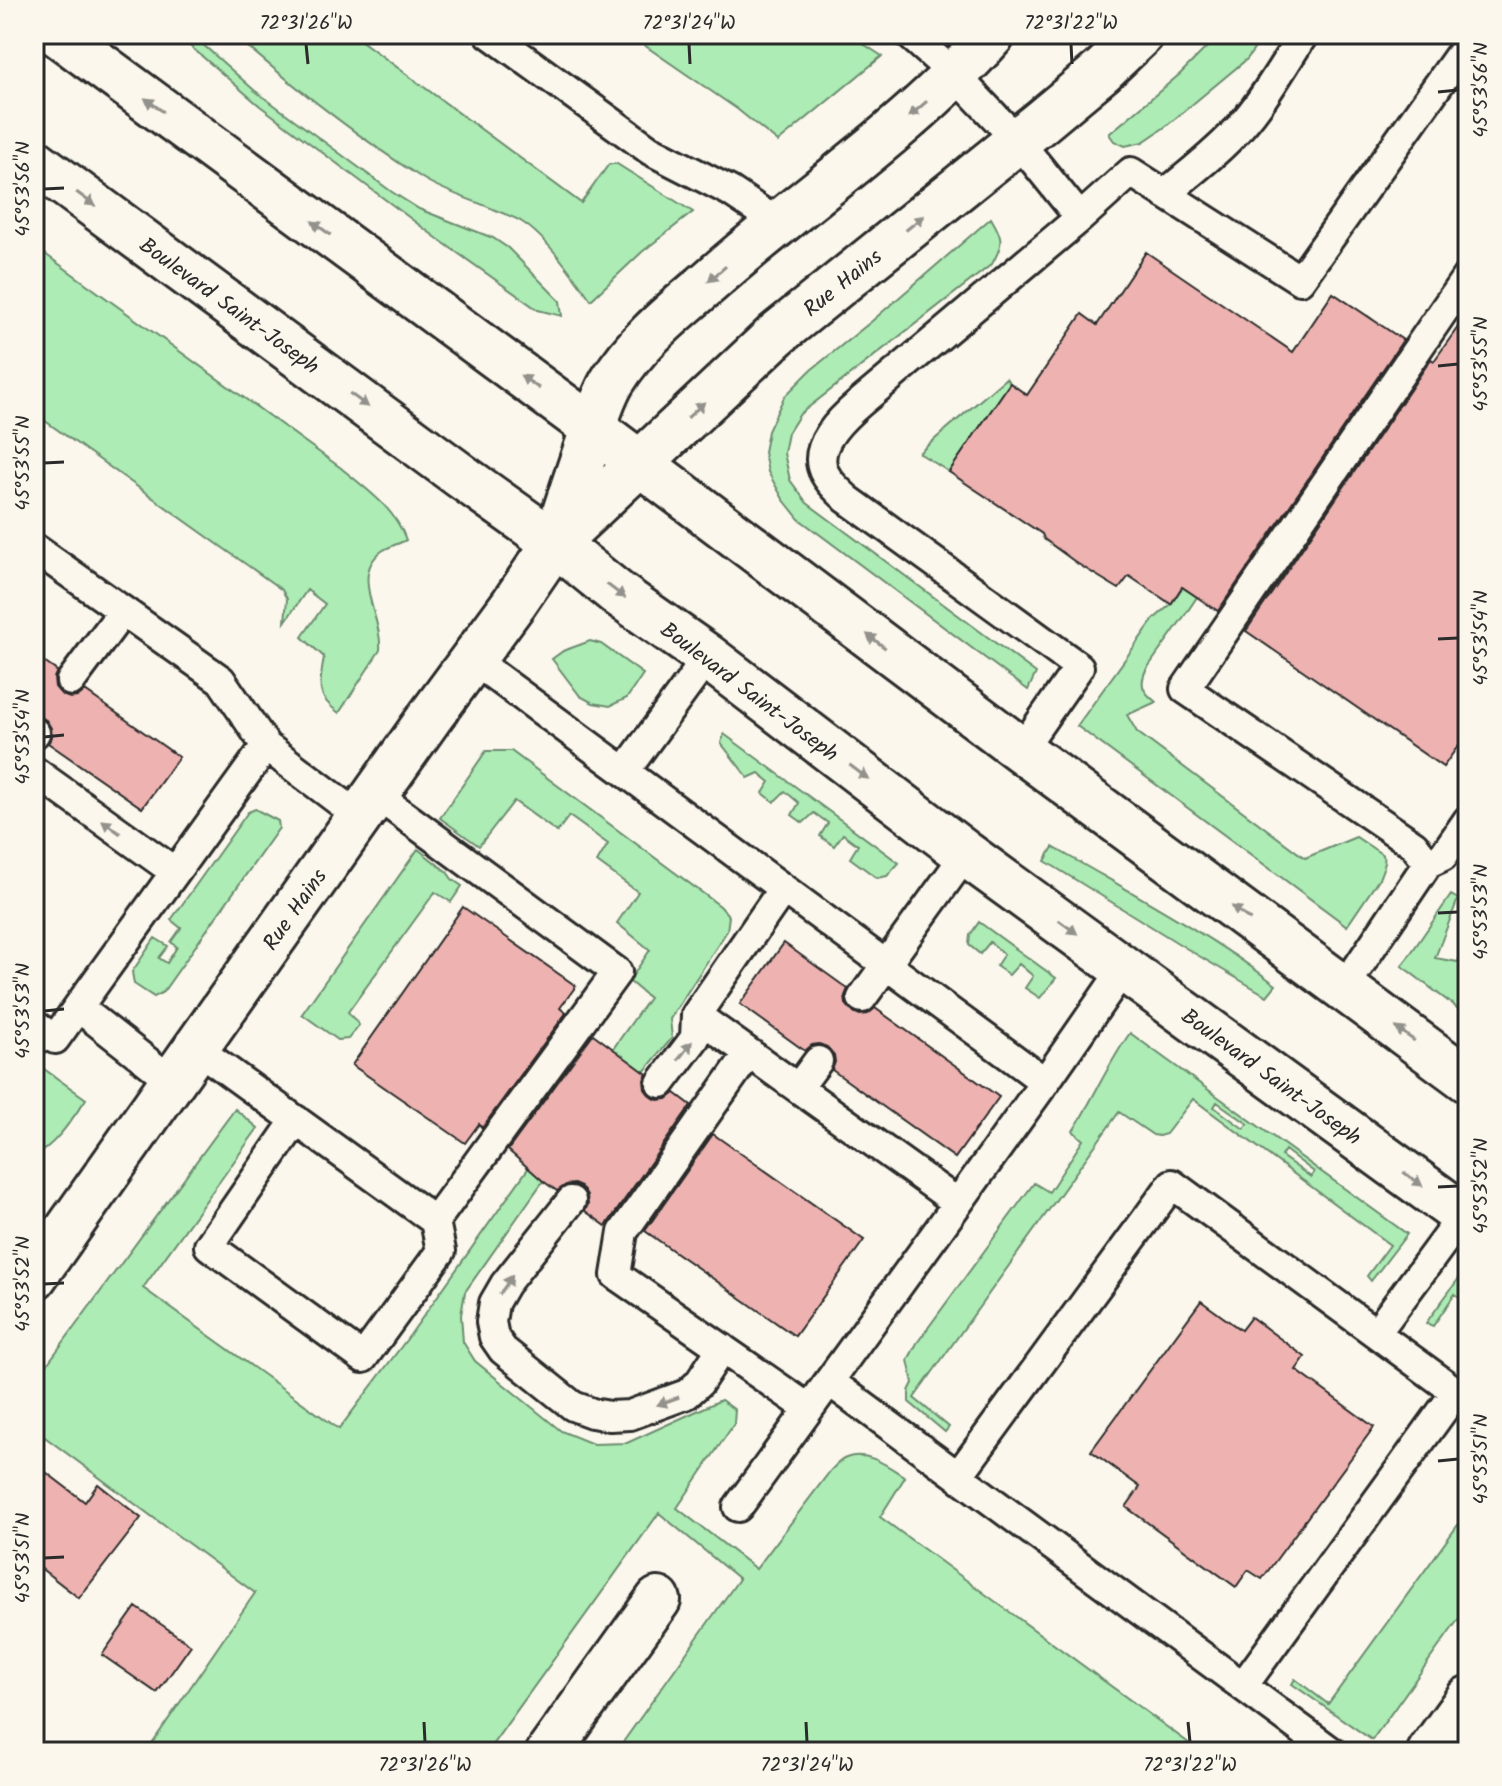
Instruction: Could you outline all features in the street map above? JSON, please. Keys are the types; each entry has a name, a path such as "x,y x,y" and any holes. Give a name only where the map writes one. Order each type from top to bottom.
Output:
{"main road":[{"path":"58,34 1468,1080"},
{"name":"Rue Hains","path":"555,543 593,428 610,385 626,360 665,320 778,223 921,107 993,34"},
{"name":"Rue Hains","path":"36,1269 555,543 777,334 1018,141 1141,34"},
{"name":"Boulevard Saint-Joseph","path":"34,161 555,543 617,593 708,657 966,854 1466,1217"},
{"path":"549,1752 658,1600"},
{"path":"1430,1752 1468,1699"}],"lane":[{"path":"490,34 650,150 730,191 778,223"},
{"path":"909,34 955,75 1018,141 1080,218"},
{"path":"1165,194 1211,155 1255,109 1304,34"},
{"path":"1021,750 1079,667 847,499 823,471 821,453 831,433 844,417 1131,172 1300,280 1468,43"},
{"path":"1428,863 1414,845 1185,689 1468,275"},
{"path":"34,548 221,680 266,746 367,805 617,972 435,1221"},
{"path":"71,681 123,611"},
{"path":"625,771 708,657"},
{"path":"472,659 1045,1082"},
{"path":"34,1025 55,1039 266,746"},
{"path":"34,771 175,872"},
{"path":"1344,988 1428,863 1443,856 1468,820"},
{"path":"862,998 966,854"},
{"path":"661,1083 695,1038 696,1015 783,889"},
{"path":"738,1507 1124,968"},
{"path":"78,1007 296,1120 435,1221 441,1251 363,1358 209,1246 296,1120"},
{"path":"696,1015 958,1203"},
{"path":"749,1053 623,1232 616,1275 808,1408"},
{"path":"798,1088 818,1061"},
{"path":"958,1476 1172,1184 1376,1333 1456,1392 1243,1686"},
{"path":"571,1201 505,1284 494,1303 491,1322 494,1337 503,1350 573,1406 610,1416 630,1415 687,1394 699,1383 722,1348"},
{"path":"1376,1333 1466,1217"},
{"path":"829,1381 1332,1752"}],"green space":[{"path":"176,34 191,34 254,90 392,192 419,209 493,238 508,248 560,301 562,316 538,310 438,239 260,106"},
{"path":"233,34 352,34 581,203 609,164 617,164 693,212 642,252 591,300 541,237 522,222 422,178 325,109"},
{"path":"628,34 848,34 882,56 778,142 737,109"},
{"path":"1220,34 1265,34 1247,59 1165,127 1143,142 1125,146 1114,141 1109,134 1180,74"},
{"path":"991,218 1000,241 992,264 800,414 788,433 784,453 790,480 807,503 1036,673 1028,690 799,519 768,472 764,452 768,431 784,397 811,370"},
{"path":"34,246 341,468 395,518 406,540 382,551 368,572 380,650 339,713 322,695 320,682 324,657 302,637 325,604 307,590 285,622 287,599 282,590 34,413"},
{"path":"1368,316 1379,325 1146,670 1144,688 1156,702 1127,715 1137,732 1305,858 1356,837 1383,855 1385,863 1379,879 1347,926 1077,726 1154,619 1171,604"},
{"path":"1006,378 1010,383 949,472 919,453"},
{"path":"590,641 601,644 643,674 627,698 610,706 593,703 580,696 552,659 563,651"},
{"path":"724,734 899,863 887,876 877,878 850,858 858,845 843,834 834,846 820,836 828,823 814,813 803,823 792,815 799,803 785,791 774,802 763,793 770,782 759,773 748,778 721,743"},
{"path":"486,751 511,751 720,906 729,916 727,931 670,1019 672,1038 644,1072 623,1057 538,1176 543,1181 465,1292 461,1315 463,1342 475,1361 561,1431 593,1444 627,1443 721,1400 735,1410 734,1424 677,1508 756,1569 840,1462 862,1456 885,1464 905,1477 880,1517 1201,1752 616,1752 739,1579 659,1513 487,1752 146,1752 255,1593 34,1429 34,1382 235,1109 258,1128 143,1288 339,1429 410,1335 649,998 629,981 650,950 617,923 638,892 597,862 608,844 569,816 557,832 514,801 479,846 440,818"},
{"path":"255,809 278,821 279,828 163,992 154,997 134,984 132,972 155,938 168,946 159,958 167,963 177,947 171,942 181,928 171,920 248,812"},
{"path":"1053,847 1194,930 1276,985 1267,996 1045,861"},
{"path":"418,849 462,886 451,902 435,892 348,1012 359,1025 348,1039 338,1040 302,1014"},
{"path":"1451,895 1458,899 1435,958 1458,962 1468,932 1468,1001 1461,1011 1402,966"},
{"path":"979,922 1056,978 1040,998 1025,988 1033,976 1019,964 1009,975 996,966 1004,954 990,942 980,954 969,945 970,935"},
{"path":"1130,1033 1407,1234 1371,1281 1367,1276 1390,1245 1193,1099 1166,1134 1159,1136 1119,1112 914,1398 949,1427 945,1432 909,1402 913,1383 908,1360 917,1343 1034,1183 1049,1192 1083,1140 1073,1131","holes":["1217,1102 1248,1124 1244,1129 1214,1107","1285,1150 1314,1172 1311,1177 1281,1156"]},
{"path":"34,1064 86,1099 56,1138 34,1156"},
{"path":"1462,1274 1468,1278 1468,1303 1455,1294 1433,1326 1426,1323"},
{"path":"1468,1511 1468,1606 1372,1740 1292,1684 1295,1679 1328,1704"}],"building":[{"path":"1146,252 1293,352 1333,293 1403,340 1218,611 1182,587 1171,604 1129,576 1119,589 1078,564 1044,539 1042,534 949,472 1010,383 1027,395 1082,314 1097,325"},
{"path":"1468,313 1468,732 1443,767 1246,631 1431,359 1434,361"},
{"path":"34,655 57,671 55,687 62,695 77,697 85,691 179,757 142,808 48,743 52,737 51,728 46,720 34,716"},
{"path":"463,907 576,986 560,1008 566,1013 482,1128 479,1124 465,1143 352,1065"},
{"path":"784,943 848,989 846,1004 853,1012 868,1014 875,1008 999,1097 955,1158 832,1070 834,1055 827,1047 812,1045 805,1051 740,1004"},
{"path":"593,1034 647,1074 645,1089 651,1097 667,1099 675,1093 691,1105 606,1226 585,1211 587,1196 581,1187 566,1185 557,1191 508,1150"},
{"path":"713,1134 864,1240 795,1336 645,1231"},
{"path":"1201,1301 1241,1330 1251,1317 1305,1357 1296,1370 1374,1427 1262,1579 1248,1570 1236,1587 1126,1507 1140,1487 1091,1451"},
{"path":"34,1463 85,1502 98,1484 141,1518 79,1598 34,1563"},
{"path":"136,1607 191,1645 157,1693 102,1655"}]}
